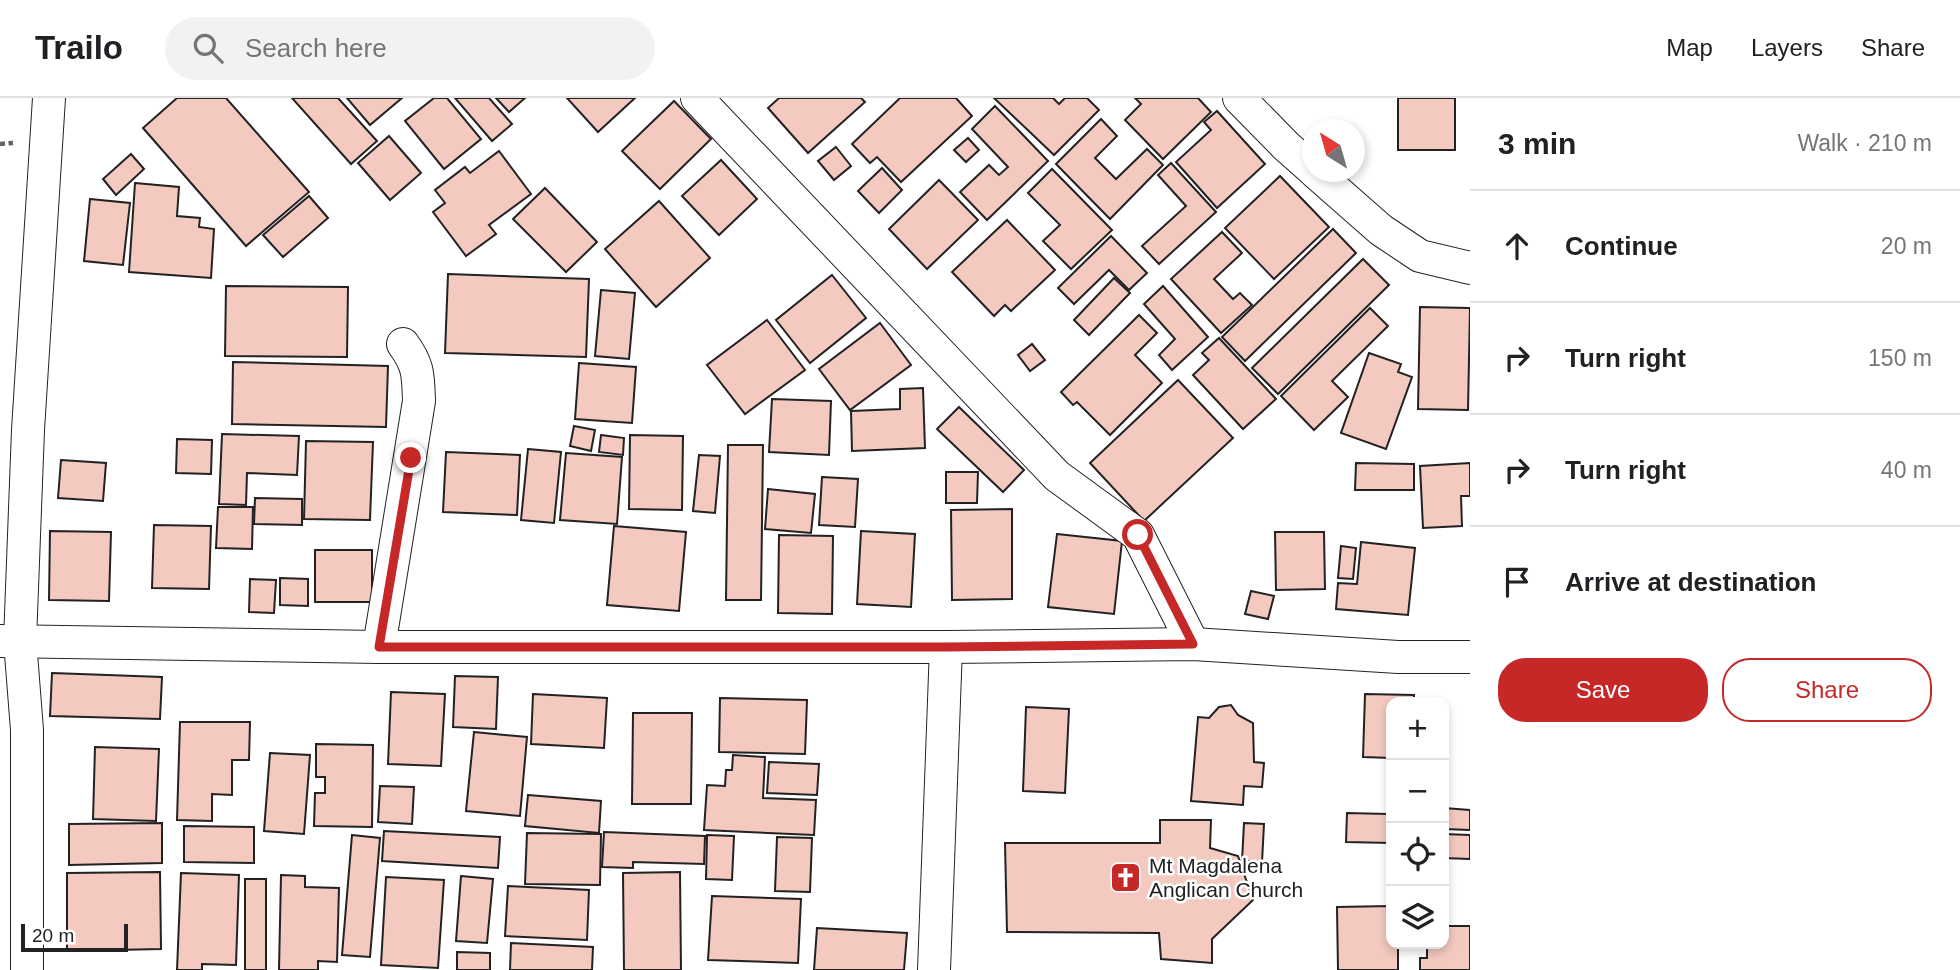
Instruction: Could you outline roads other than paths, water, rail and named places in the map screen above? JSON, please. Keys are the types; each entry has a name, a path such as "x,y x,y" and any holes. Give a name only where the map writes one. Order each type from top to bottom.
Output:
{"street":[{"path":"697,98 1057,476 1138,535 1193,644"},
{"path":"1239,98 1302,160"},
{"path":"26,970 27,730 10,641 57,101"},
{"path":"1327,182 1381,230 1420,256 1470,268"},
{"path":"379,647 419,401 414,358 403,344"},
{"path":"10,641 379,647 1193,644 1398,657 1470,657"},
{"path":"934,970 946,647"}],"place":[{"name":"Mt Magdalena Anglican Church","path":"1126,878"}]}
